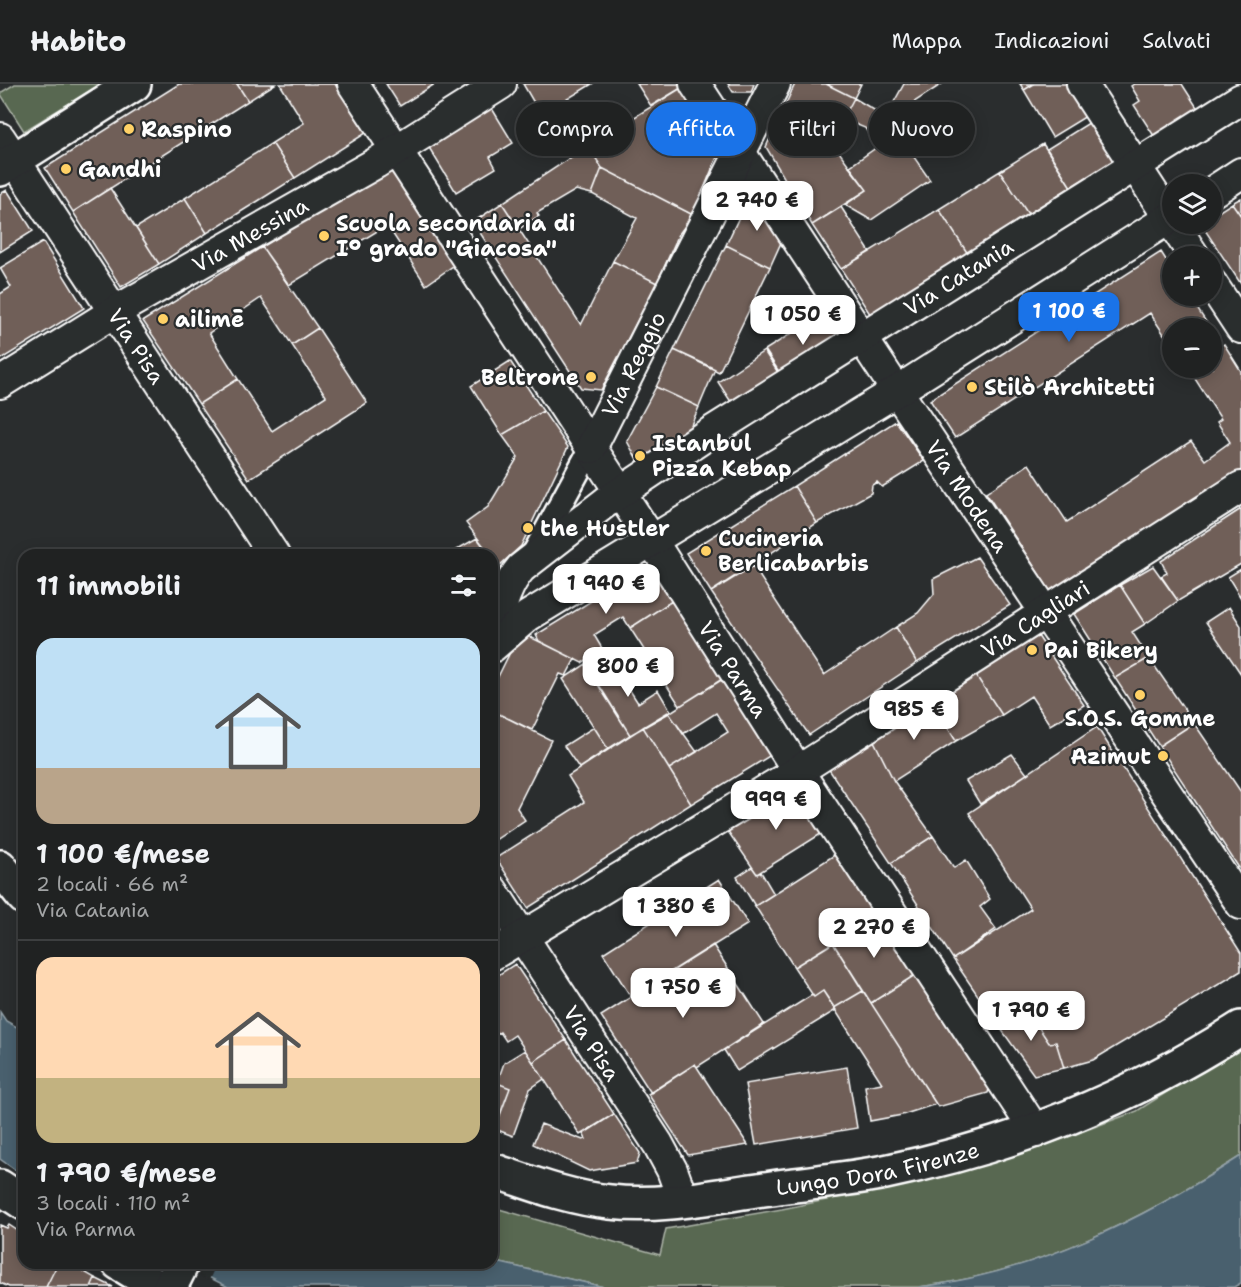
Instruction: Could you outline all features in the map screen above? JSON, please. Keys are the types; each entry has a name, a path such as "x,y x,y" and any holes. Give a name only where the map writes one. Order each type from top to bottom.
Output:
{"street":[{"path":"5,156 134,84"},
{"name":"Via Parma","path":"353,84 652,540 798,771 1036,1132"},
{"name":"Via Messina","path":"0,383 114,312 395,150 501,84"},
{"name":"Via Modena","path":"695,84 706,102"},
{"name":"Via Reggio","path":"756,123 775,84"},
{"path":"1082,84 1162,205"},
{"name":"Via Catania","path":"531,560 620,492 862,336 1241,99"},
{"name":"Via Pisa","path":"5,156 114,312 270,549"},
{"name":"Via Reggio","path":"500,592 512,577 531,560 591,448 739,156"},
{"name":"Via Modena","path":"741,156 1045,615 1241,904"},
{"path":"1222,185 1241,173"},
{"path":"498,642 528,616 897,391 1162,224"},
{"path":"1222,299 1241,328"},
{"name":"Via Cagliari","path":"498,951 798,771 1045,615 1241,487"},
{"path":"0,867 18,890"},
{"name":"Via Pisa","path":"498,899 658,1144 672,1170 682,1200"},
{"name":"Lungo Dora Firenze","path":"498,1172 560,1193 597,1201 627,1204 682,1200 884,1173 1036,1132 1115,1100 1203,1053 1241,1028"},
{"path":"0,1187 18,1199"},
{"path":"140,1269 172,1278"}],"green space":[{"path":"15,84 101,84 24,131 0,93"},
{"path":"1241,1045 1241,1156 1166,1201 1087,1240 1046,1256 962,1280 919,1287 604,1287 498,1262 498,1209 660,1255 666,1229 782,1209 929,1179 1051,1143 1137,1111"}],"water":[{"path":"0,1012 6,1021 18,1028 18,1172 0,1159"},
{"path":"1241,1156 1241,1283 1234,1287 919,1287 962,1280 1005,1269 1087,1240 1166,1201"},
{"path":"498,1262 604,1287 228,1287 193,1269 498,1269"}],"pier":[{"path":"189,1269 214,1269 209,1280"}],"building":[{"path":"179,84 237,84 248,101 73,212 45,168"},
{"path":"237,84 275,84 248,101"},
{"path":"280,84 335,84 366,133 295,178 272,143 304,123"},
{"path":"386,84 435,84 400,106"},
{"path":"523,84 592,84 562,102 533,102"},
{"path":"637,84 686,85 658,102 648,102"},
{"path":"728,84 754,84 751,92 733,92"},
{"path":"795,84 826,84 854,98 852,102 787,102"},
{"path":"826,84 861,84 854,98"},
{"path":"904,84 942,84 914,102 894,102"},
{"path":"1020,84 1034,84 1024,90"},
{"path":"1034,84 1067,84 1088,115 1052,137 1024,90"},
{"path":"1134,84 1182,84 1198,109 1154,136 1134,105 1140,101 1131,86"},
{"path":"686,85 696,102 659,102"},
{"path":"854,98 869,107 869,134 865,128 857,125 857,102 852,102"},
{"path":"488,102 513,143 490,157 496,168 456,192 425,141"},
{"path":"646,110 646,156 717,156 693,215 602,168 594,156 634,156 634,117"},
{"path":"1100,116 1124,154 1071,187 1047,149"},
{"path":"272,143 295,178 207,233 185,198"},
{"path":"1043,144 1071,187 1028,214 1000,171"},
{"path":"869,153 869,156 913,156 930,180 871,220 845,205 867,190 849,167"},
{"path":"573,156 594,156 602,168 592,194 576,190 537,213 539,216 519,229 502,203"},
{"path":"771,156 842,156 867,190 812,225"},
{"name":"Scuola secondaria di I° grado \"Giacosa\"","path":"395,165 460,261 426,285 387,225 289,285 262,247"},
{"path":"602,168 693,215 679,234 657,283 613,261 637,218 592,194"},
{"path":"1000,171 1028,214 968,254 939,209"},
{"path":"110,188 159,264 121,287 73,212"},
{"path":"7,190 33,231 0,252 0,194"},
{"path":"761,196 784,236 770,267 726,245 748,198"},
{"path":"185,198 207,233 159,264 136,228"},
{"path":"1241,198 1241,216 1232,203"},
{"path":"502,203 581,325 613,261 657,283 601,390 581,388 473,222"},
{"path":"1232,203 1241,216 1241,284 1222,256 1222,246 1216,246 1208,234 1222,234 1222,210"},
{"path":"841,207 870,252 841,269 812,225"},
{"path":"939,209 968,254 870,314 841,269"},
{"path":"43,242 84,308 0,360 0,294 11,287 0,268"},
{"path":"726,245 770,267 719,372 674,350"},
{"path":"262,247 318,328 292,345 261,298 209,333 238,379 199,404 143,321"},
{"path":"1161,252 1162,306 1196,306 1203,318 1162,318 1162,331 1150,313 955,438 930,400"},
{"path":"824,313 841,341 783,378 765,350"},
{"path":"318,328 367,403 249,479 199,404 238,379 272,431 326,396 292,345"},
{"path":"1224,344 1241,371 1241,471 1052,594 986,493 1029,464 1067,522 1191,441 1205,460 1230,442 1217,422 1221,419 1194,378 1222,378 1222,345"},
{"path":"674,350 715,369 699,407 656,387"},
{"path":"764,351 781,377 735,408 718,382"},
{"path":"510,361 543,411 502,435 471,386"},
{"path":"656,387 699,407 686,436 638,461 627,441"},
{"path":"543,411 568,447 521,546 499,566 498,549 486,549 466,523 488,507 518,457 502,435"},
{"path":"896,421 924,461 882,487 877,482 872,485 871,493 817,523 794,486"},
{"path":"794,486 817,523 711,592 686,553"},
{"path":"1241,509 1241,564 1178,601 1161,576 1167,573 1161,561"},
{"path":"477,538 485,549 458,549"},
{"path":"977,557 1010,605 917,663 896,627 918,613 934,594 933,579"},
{"path":"648,566 672,601 630,628 623,617 594,635 603,650 582,663 539,641 536,635"},
{"path":"753,566 824,675 896,627 917,663 809,735 711,592"},
{"path":"1153,566 1178,601 1145,624 1120,585"},
{"path":"1241,569 1241,598 1228,577"},
{"path":"1120,585 1145,624 1132,632 1149,658 1115,678 1074,614"},
{"path":"672,601 723,679 680,706 630,628"},
{"path":"1229,607 1241,626 1241,674 1206,622"},
{"path":"520,632 575,659 566,676 560,674 532,730 498,713 498,677"},
{"path":"1038,636 1084,705 1050,725 1031,696 1002,715 975,674"},
{"path":"608,656 638,703 658,690 671,712 630,735 588,669"},
{"path":"1149,658 1194,723 1159,746 1115,678"},
{"path":"586,664 630,735 608,749 563,679"},
{"path":"975,674 1002,715 956,741 932,702"},
{"path":"722,679 771,755 691,804 669,769 728,732 716,713 683,734 669,713"},
{"path":"932,702 956,741 894,781 873,739"},
{"path":"668,712 697,752 669,769 643,727"},
{"path":"498,714 551,740 517,808 525,820 498,838"},
{"path":"1194,723 1241,792 1241,871 1159,746"},
{"path":"594,727 608,749 579,768 564,746"},
{"path":"643,727 691,804 528,908 498,861 498,857 584,802 568,776"},
{"path":"1097,727 1241,953 1241,971 1093,1060 1064,1068 1056,1042 1049,1043 1023,1004 996,1022 953,959 1031,909 969,813"},
{"path":"873,739 894,781 933,836 891,863 828,768"},
{"path":"1012,754 1027,774 980,804 966,781"},
{"path":"794,788 824,832 757,874 727,830"},
{"path":"933,836 954,868 966,860 990,899 980,907 996,929 953,959 891,863"},
{"path":"836,854 876,916 794,967 755,906"},
{"path":"752,867 757,874 761,872 774,894 755,906 737,877"},
{"path":"719,879 748,924 631,997 603,953"},
{"path":"876,916 915,975 871,1003 833,943"},
{"path":"833,943 863,991 834,1008 823,991 814,997 794,967"},
{"path":"713,945 764,1024 697,1067 695,1064 651,1093 601,1016"},
{"path":"515,964 566,1040 533,1062 515,1035 506,1041 500,1032 498,1033 498,975"},
{"path":"915,975 989,1089 988,1093 938,1107 871,1003"},
{"path":"823,991 836,1010 737,1071 724,1050 812,995 814,997"},
{"path":"863,991 936,1104 902,1115 870,1121 865,1086 882,1083 834,1008"},
{"path":"1023,1004 1049,1043 1056,1042 1064,1068 1034,1075 996,1022"},
{"path":"566,1040 614,1114 580,1135 533,1062"},
{"path":"525,1050 544,1079 530,1089 513,1136 498,1130 498,1121 510,1088 498,1083 504,1063"},
{"path":"695,1064 748,1145 688,1155 648,1094"},
{"path":"847,1067 857,1128 756,1145 745,1084"},
{"path":"498,1083 510,1088 498,1120"},
{"path":"614,1114 640,1153 637,1163 589,1171 533,1144 541,1124 583,1140 586,1139 583,1134"},
{"path":"0,1225 7,1228 9,1225 18,1231 18,1269 55,1269 46,1287 9,1287 0,1283"},
{"path":"55,1269 79,1269 95,1278 91,1287 46,1287"},
{"path":"95,1278 113,1287 91,1287"}],"place":[{"name":"Raspino","path":"129,129"},
{"name":"Gandhi","path":"66,169"},
{"name":"Scuola secondaria di I° grado \"Giacosa\"","path":"324,236"},
{"name":"ailimē","path":"163,319"},
{"name":"Beltrone","path":"591,377"},
{"name":"Stilò Architetti","path":"972,387"},
{"name":"Istanbul Pizza Kebap","path":"640,456"},
{"name":"the Hustler","path":"528,528"},
{"name":"Cucineria Berlicabarbis","path":"706,551"},
{"name":"Pai Bikery","path":"1032,650"},
{"name":"S.O.S. Gomme","path":"1140,695"},
{"name":"Azimut","path":"1163,756"}]}
